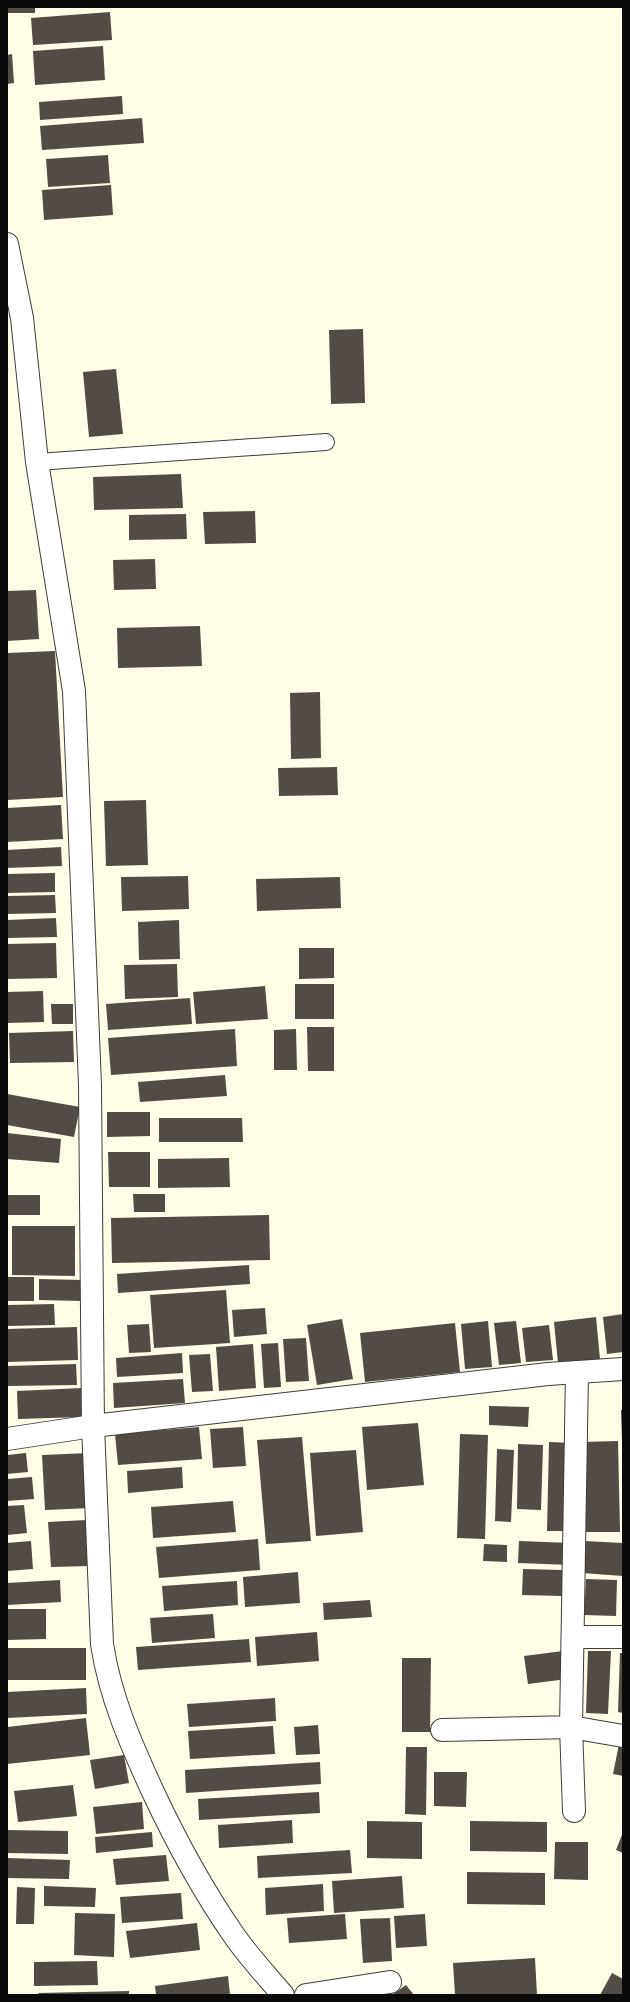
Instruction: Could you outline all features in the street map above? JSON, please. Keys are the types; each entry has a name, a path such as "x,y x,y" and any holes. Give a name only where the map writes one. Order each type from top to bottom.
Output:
{"street":[{"path":"8,251 22,318 37,462 74,691 90,1077 93,1426 102,1644 106,1670 128,1738 170,1827 201,1883 234,1935 283,1995"},
{"path":"7,1439 93,1426 577,1372 623,1369"},
{"path":"574,1811 571,1727 577,1372"},
{"path":"573,1637 623,1637"},
{"path":"442,1730 571,1727 623,1736"},
{"path":"306,1995 390,1982"}],"lane":[{"path":"37,462 326,442"}],"building":[{"path":"7,7 35,7 35,13 7,13"},
{"path":"110,12 112,40 33,45 31,18"},
{"path":"103,46 105,80 35,85 33,51"},
{"path":"12,54 14,83 7,84 7,55"},
{"path":"122,96 123,114 40,120 39,102"},
{"path":"142,118 144,143 42,150 40,126"},
{"path":"108,155 110,183 48,187 46,159"},
{"path":"111,185 113,215 44,220 42,190"},
{"path":"363,329 365,403 331,404 329,330"},
{"path":"116,369 123,434 89,437 83,372"},
{"path":"181,474 183,508 94,510 93,477"},
{"path":"255,511 256,543 205,544 203,512"},
{"path":"186,514 187,539 129,540 129,515"},
{"path":"155,559 156,589 114,590 113,560"},
{"path":"36,590 39,639 7,641 7,591"},
{"path":"200,626 202,666 118,668 117,628"},
{"path":"55,651 63,797 7,800 7,653"},
{"path":"320,692 321,758 291,759 290,693"},
{"path":"337,767 338,795 279,796 278,768"},
{"path":"146,800 148,865 106,866 104,801"},
{"path":"61,805 63,839 7,842 7,808"},
{"path":"61,847 62,866 7,868 7,850"},
{"path":"55,873 55,892 7,893 7,874"},
{"path":"188,876 189,909 122,911 121,877"},
{"path":"340,877 341,908 257,911 256,879"},
{"path":"55,895 56,913 7,914 7,896"},
{"path":"56,918 57,937 7,938 7,920"},
{"path":"179,920 180,959 139,960 138,922"},
{"path":"56,943 57,978 7,979 7,944"},
{"path":"299,948 334,948 334,978 299,979"},
{"path":"177,964 178,997 125,999 124,965"},
{"path":"295,984 334,984 334,1019 295,1019"},
{"path":"265,986 268,1019 196,1024 193,992"},
{"path":"43,991 44,1022 7,1023 7,992"},
{"path":"190,998 192,1024 108,1030 106,1004"},
{"path":"51,1004 73,1004 73,1024 52,1024"},
{"path":"307,1027 334,1027 334,1071 308,1071"},
{"path":"235,1029 237,1066 111,1075 108,1038"},
{"path":"296,1029 297,1070 274,1070 274,1030"},
{"path":"73,1031 74,1062 10,1063 9,1033"},
{"path":"225,1075 227,1096 140,1102 138,1082"},
{"path":"7,1094 80,1107 74,1137 7,1125"},
{"path":"107,1112 150,1112 150,1136 107,1137"},
{"path":"159,1118 242,1118 243,1142 159,1142"},
{"path":"7,1133 61,1139 59,1163 7,1159"},
{"path":"108,1152 150,1152 150,1187 109,1187"},
{"path":"229,1158 230,1187 158,1188 158,1159"},
{"path":"133,1194 165,1194 165,1212 134,1212"},
{"path":"7,1195 40,1195 40,1215 7,1215"},
{"path":"269,1215 270,1260 112,1263 111,1218"},
{"path":"12,1226 75,1226 75,1276 12,1275"},
{"path":"249,1265 250,1284 118,1293 117,1274"},
{"path":"7,1277 34,1277 34,1301 7,1301"},
{"path":"39,1279 81,1280 81,1301 39,1300"},
{"path":"226,1290 230,1343 154,1348 150,1295"},
{"path":"54,1304 55,1325 7,1326 7,1305"},
{"path":"265,1308 267,1334 234,1337 232,1310"},
{"path":"623,1314 623,1352 607,1354 603,1317"},
{"path":"596,1317 600,1359 558,1363 554,1322"},
{"path":"342,1319 353,1379 317,1385 307,1325"},
{"path":"488,1321 492,1367 465,1369 461,1324"},
{"path":"516,1321 521,1363 499,1365 494,1323"},
{"path":"455,1323 460,1372 365,1382 360,1333"},
{"path":"149,1324 151,1352 129,1353 127,1325"},
{"path":"549,1325 553,1360 526,1362 522,1328"},
{"path":"77,1327 78,1360 7,1362 7,1329"},
{"path":"306,1338 309,1381 286,1382 283,1339"},
{"path":"278,1343 281,1387 264,1388 261,1344"},
{"path":"253,1344 256,1388 219,1391 216,1347"},
{"path":"182,1353 183,1373 117,1377 116,1358"},
{"path":"210,1354 213,1391 192,1392 189,1355"},
{"path":"76,1364 77,1385 8,1386 7,1366"},
{"path":"183,1379 185,1403 114,1408 113,1383"},
{"path":"82,1388 83,1417 18,1419 17,1391"},
{"path":"489,1406 529,1407 528,1427 489,1425"},
{"path":"621,1410 623,1410 623,1440 622,1440"},
{"path":"418,1423 424,1485 367,1490 362,1427"},
{"path":"199,1427 202,1459 118,1465 115,1434"},
{"path":"243,1427 246,1466 213,1468 210,1429"},
{"path":"460,1434 488,1435 485,1539 457,1538"},
{"path":"302,1437 311,1541 266,1544 257,1440"},
{"path":"618,1441 620,1532 586,1532 583,1442"},
{"path":"549,1442 572,1443 570,1531 547,1531"},
{"path":"518,1444 543,1445 541,1510 517,1509"},
{"path":"497,1449 514,1450 511,1522 495,1521"},
{"path":"356,1450 363,1532 316,1536 310,1453"},
{"path":"26,1453 28,1472 7,1474 7,1455"},
{"path":"89,1453 91,1508 45,1510 42,1455"},
{"path":"182,1467 183,1488 128,1493 127,1471"},
{"path":"32,1477 34,1499 7,1501 7,1479"},
{"path":"233,1501 236,1532 153,1538 151,1507"},
{"path":"24,1505 27,1533 7,1535 7,1506"},
{"path":"87,1520 90,1566 51,1567 48,1522"},
{"path":"258,1539 260,1570 159,1578 156,1547"},
{"path":"31,1541 33,1569 7,1571 7,1543"},
{"path":"519,1541 571,1543 571,1565 518,1563"},
{"path":"584,1541 623,1543 623,1576 582,1573"},
{"path":"484,1544 507,1545 507,1562 483,1561"},
{"path":"523,1569 562,1570 562,1596 522,1595"},
{"path":"298,1572 300,1603 245,1607 243,1577"},
{"path":"586,1579 617,1580 616,1616 584,1615"},
{"path":"60,1580 61,1602 7,1605 7,1583"},
{"path":"237,1581 238,1605 164,1611 162,1586"},
{"path":"370,1600 372,1617 324,1620 323,1603"},
{"path":"7,1609 46,1609 46,1639 7,1640"},
{"path":"213,1614 215,1638 152,1643 150,1618"},
{"path":"317,1632 319,1661 257,1666 255,1637"},
{"path":"249,1639 251,1662 138,1670 136,1647"},
{"path":"7,1648 86,1648 86,1680 7,1680"},
{"path":"563,1651 567,1679 528,1684 524,1656"},
{"path":"588,1651 611,1651 608,1714 586,1713"},
{"path":"620,1653 623,1653 623,1713 618,1712"},
{"path":"402,1658 431,1658 430,1732 402,1732"},
{"path":"86,1688 87,1714 7,1718 7,1692"},
{"path":"275,1698 276,1721 189,1727 187,1704"},
{"path":"86,1718 90,1755 7,1764 7,1727"},
{"path":"318,1725 320,1754 296,1755 294,1727"},
{"path":"273,1726 275,1754 190,1759 188,1731"},
{"path":"620,1739 623,1740 623,1776 613,1774"},
{"path":"406,1747 427,1747 426,1815 405,1814"},
{"path":"124,1755 129,1783 95,1789 90,1760"},
{"path":"320,1762 321,1784 186,1793 185,1770"},
{"path":"434,1772 467,1772 466,1807 434,1806"},
{"path":"73,1785 77,1816 18,1822 14,1791"},
{"path":"319,1792 320,1813 199,1820 198,1799"},
{"path":"142,1802 144,1829 96,1834 93,1807"},
{"path":"292,1820 293,1843 219,1848 218,1825"},
{"path":"367,1821 422,1822 422,1859 367,1858"},
{"path":"470,1821 547,1822 547,1852 470,1851"},
{"path":"7,1830 68,1831 68,1854 7,1853"},
{"path":"152,1832 153,1847 96,1853 95,1837"},
{"path":"623,1832 623,1853 616,1850"},
{"path":"555,1842 588,1842 588,1880 554,1879"},
{"path":"350,1850 352,1873 258,1878 257,1856"},
{"path":"166,1855 169,1881 116,1885 113,1859"},
{"path":"7,1858 70,1860 69,1879 7,1878"},
{"path":"467,1872 545,1873 545,1905 467,1904"},
{"path":"402,1876 404,1908 334,1913 332,1881"},
{"path":"323,1884 324,1911 266,1915 265,1888"},
{"path":"44,1886 96,1888 95,1907 44,1906"},
{"path":"17,1887 35,1888 34,1924 16,1924"},
{"path":"181,1893 183,1919 122,1923 120,1897"},
{"path":"75,1913 115,1914 114,1957 74,1955"},
{"path":"345,1914 347,1939 289,1943 287,1918"},
{"path":"425,1914 427,1946 396,1948 394,1916"},
{"path":"390,1918 392,1961 363,1963 360,1919"},
{"path":"197,1923 200,1950 130,1958 126,1931"},
{"path":"535,1958 537,1995 455,1995 453,1963"},
{"path":"97,1961 98,1985 34,1986 34,1962"},
{"path":"612,1973 623,1979 623,1995 600,1995"},
{"path":"228,1976 230,1995 156,1995 155,1986"},
{"path":"406,1985 414,1995 392,1995"},
{"path":"129,1991 129,1995 39,1995 38,1993"}]}
